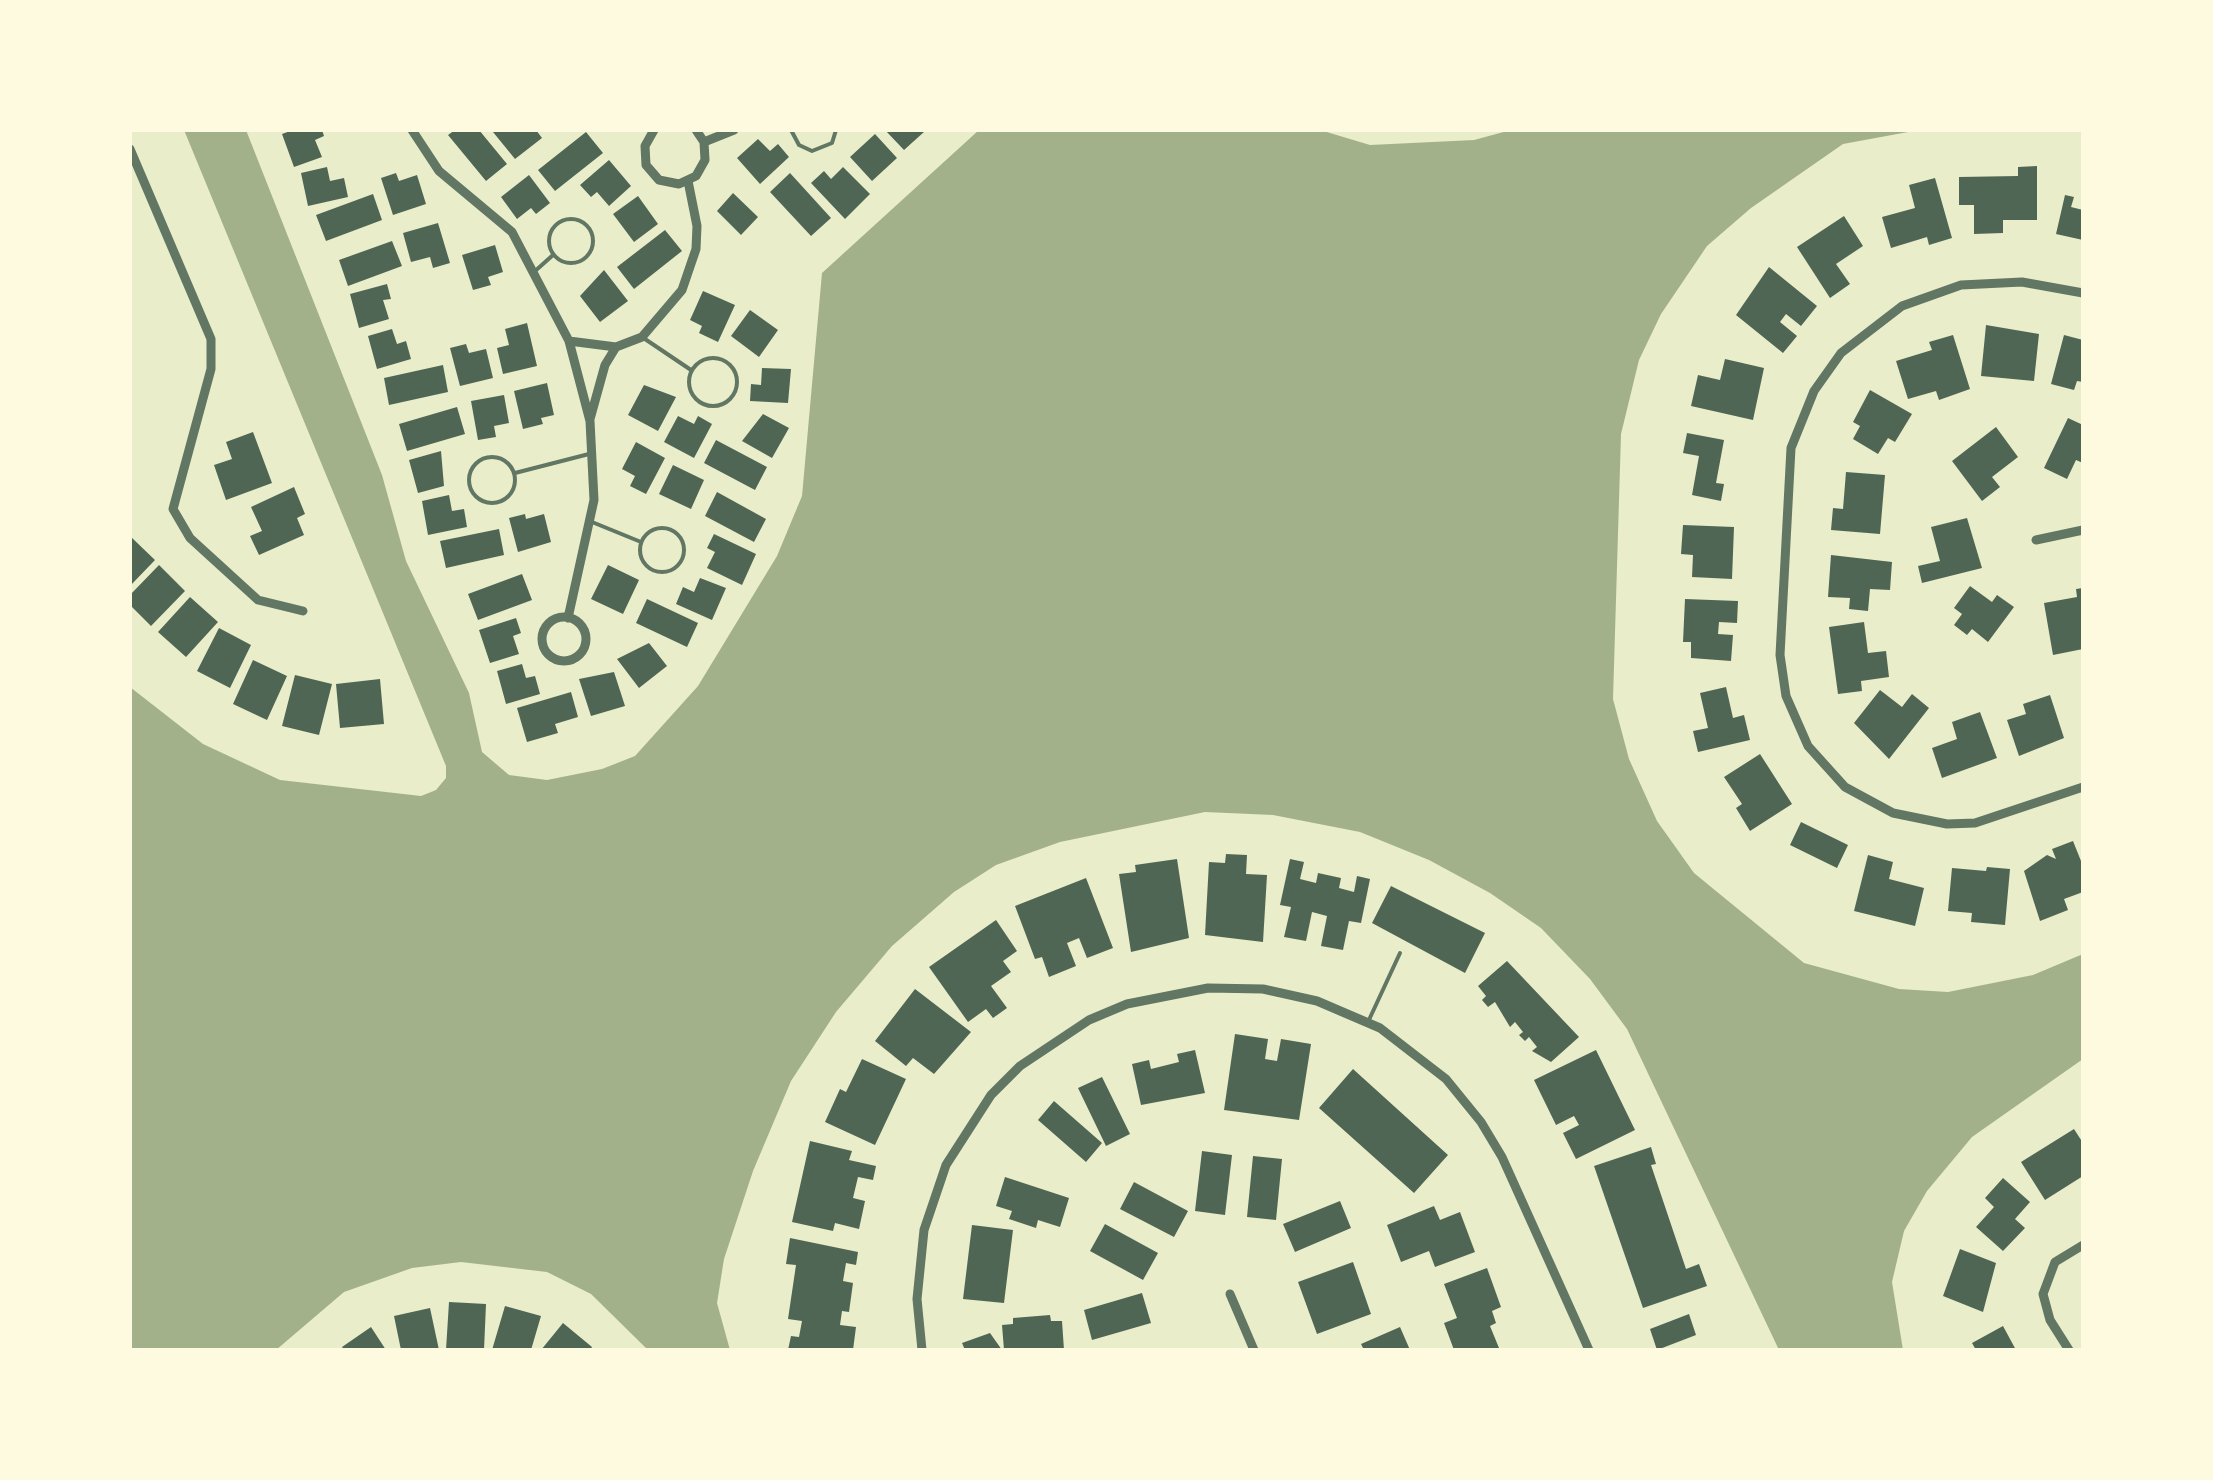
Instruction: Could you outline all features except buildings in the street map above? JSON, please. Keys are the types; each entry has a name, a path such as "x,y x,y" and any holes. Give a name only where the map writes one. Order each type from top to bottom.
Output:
{"street":[{"path":"412,130 440,171 512,232 569,340 590,421 593,453 592,522 568,618"},
{"path":"654,130 644,146 652,174 669,184 688,182 702,169 704,142 696,130"},
{"path":"704,142 734,130"},
{"path":"130,149 211,339 211,369 172,509 190,538 258,600 303,611"},
{"path":"569,340 616,347 642,336 688,277 698,226 688,182"},
{"path":"2083,293 2022,282 1961,286 1902,306 1841,353 1814,391 1791,448 1786,479 1780,655 1786,696 1808,746 1845,786 1893,813 1947,824 1975,823 2083,787"},
{"path":"590,421 601,376 616,347"},
{"path":"2036,540 2083,530"},
{"path":"568,618 581,625 585,646 577,657 563,661 546,651 543,637 549,624 568,618"},
{"path":"922,1350 918,1271 924,1230 946,1165 991,1095 1053,1040 1127,1004 1208,988 1276,992 1317,1001 1368,1022 1415,1052 1446,1079 1481,1122 1502,1157 1589,1350"},
{"path":"2069,1350 2050,1320 2043,1294 2055,1262 2083,1245"},
{"path":"1230,1294 1254,1350"}],"lane":[{"path":"791,130 798,146 812,151 832,143 836,130"},
{"path":"574,219 587,226 593,239 586,258 573,263 554,254 551,233 560,222 574,219"},
{"path":"534,272 554,254"},
{"path":"642,336 692,371"},
{"path":"710,358 725,362 735,373 733,395 720,405 704,405 689,387 692,371 710,358"},
{"path":"514,473 593,453"},
{"path":"490,457 505,461 514,473 511,494 499,502 485,502 470,486 476,464 490,457"},
{"path":"592,522 641,542"},
{"path":"670,529 684,545 682,559 664,572 650,568 640,556 641,542 650,530 670,529"},
{"path":"1368,1022 1400,953"}],"shaded area":[{"path":"184,130 246,130 382,475 406,561 469,693 482,752 509,775 547,780 602,769 635,756 698,686 777,556 802,496 822,273 979,130 1320,130 1370,145 1474,140 1511,130 1919,130 1843,144 1751,208 1707,246 1661,314 1639,360 1621,434 1613,699 1629,759 1657,821 1694,873 1804,963 1899,989 1948,992 2033,975 2083,954 2083,1059 1972,1137 1927,1191 1904,1231 1892,1282 1903,1350 1779,1350 1627,1029 1590,979 1541,928 1490,893 1429,860 1360,832 1273,815 1205,812 1060,842 996,865 954,892 892,946 836,1012 791,1081 753,1171 724,1259 717,1303 730,1350 648,1350 591,1294 547,1272 461,1262 412,1268 344,1292 276,1350 130,1350 130,687 203,744 280,780 421,796 436,790 446,778 446,766"}]}
